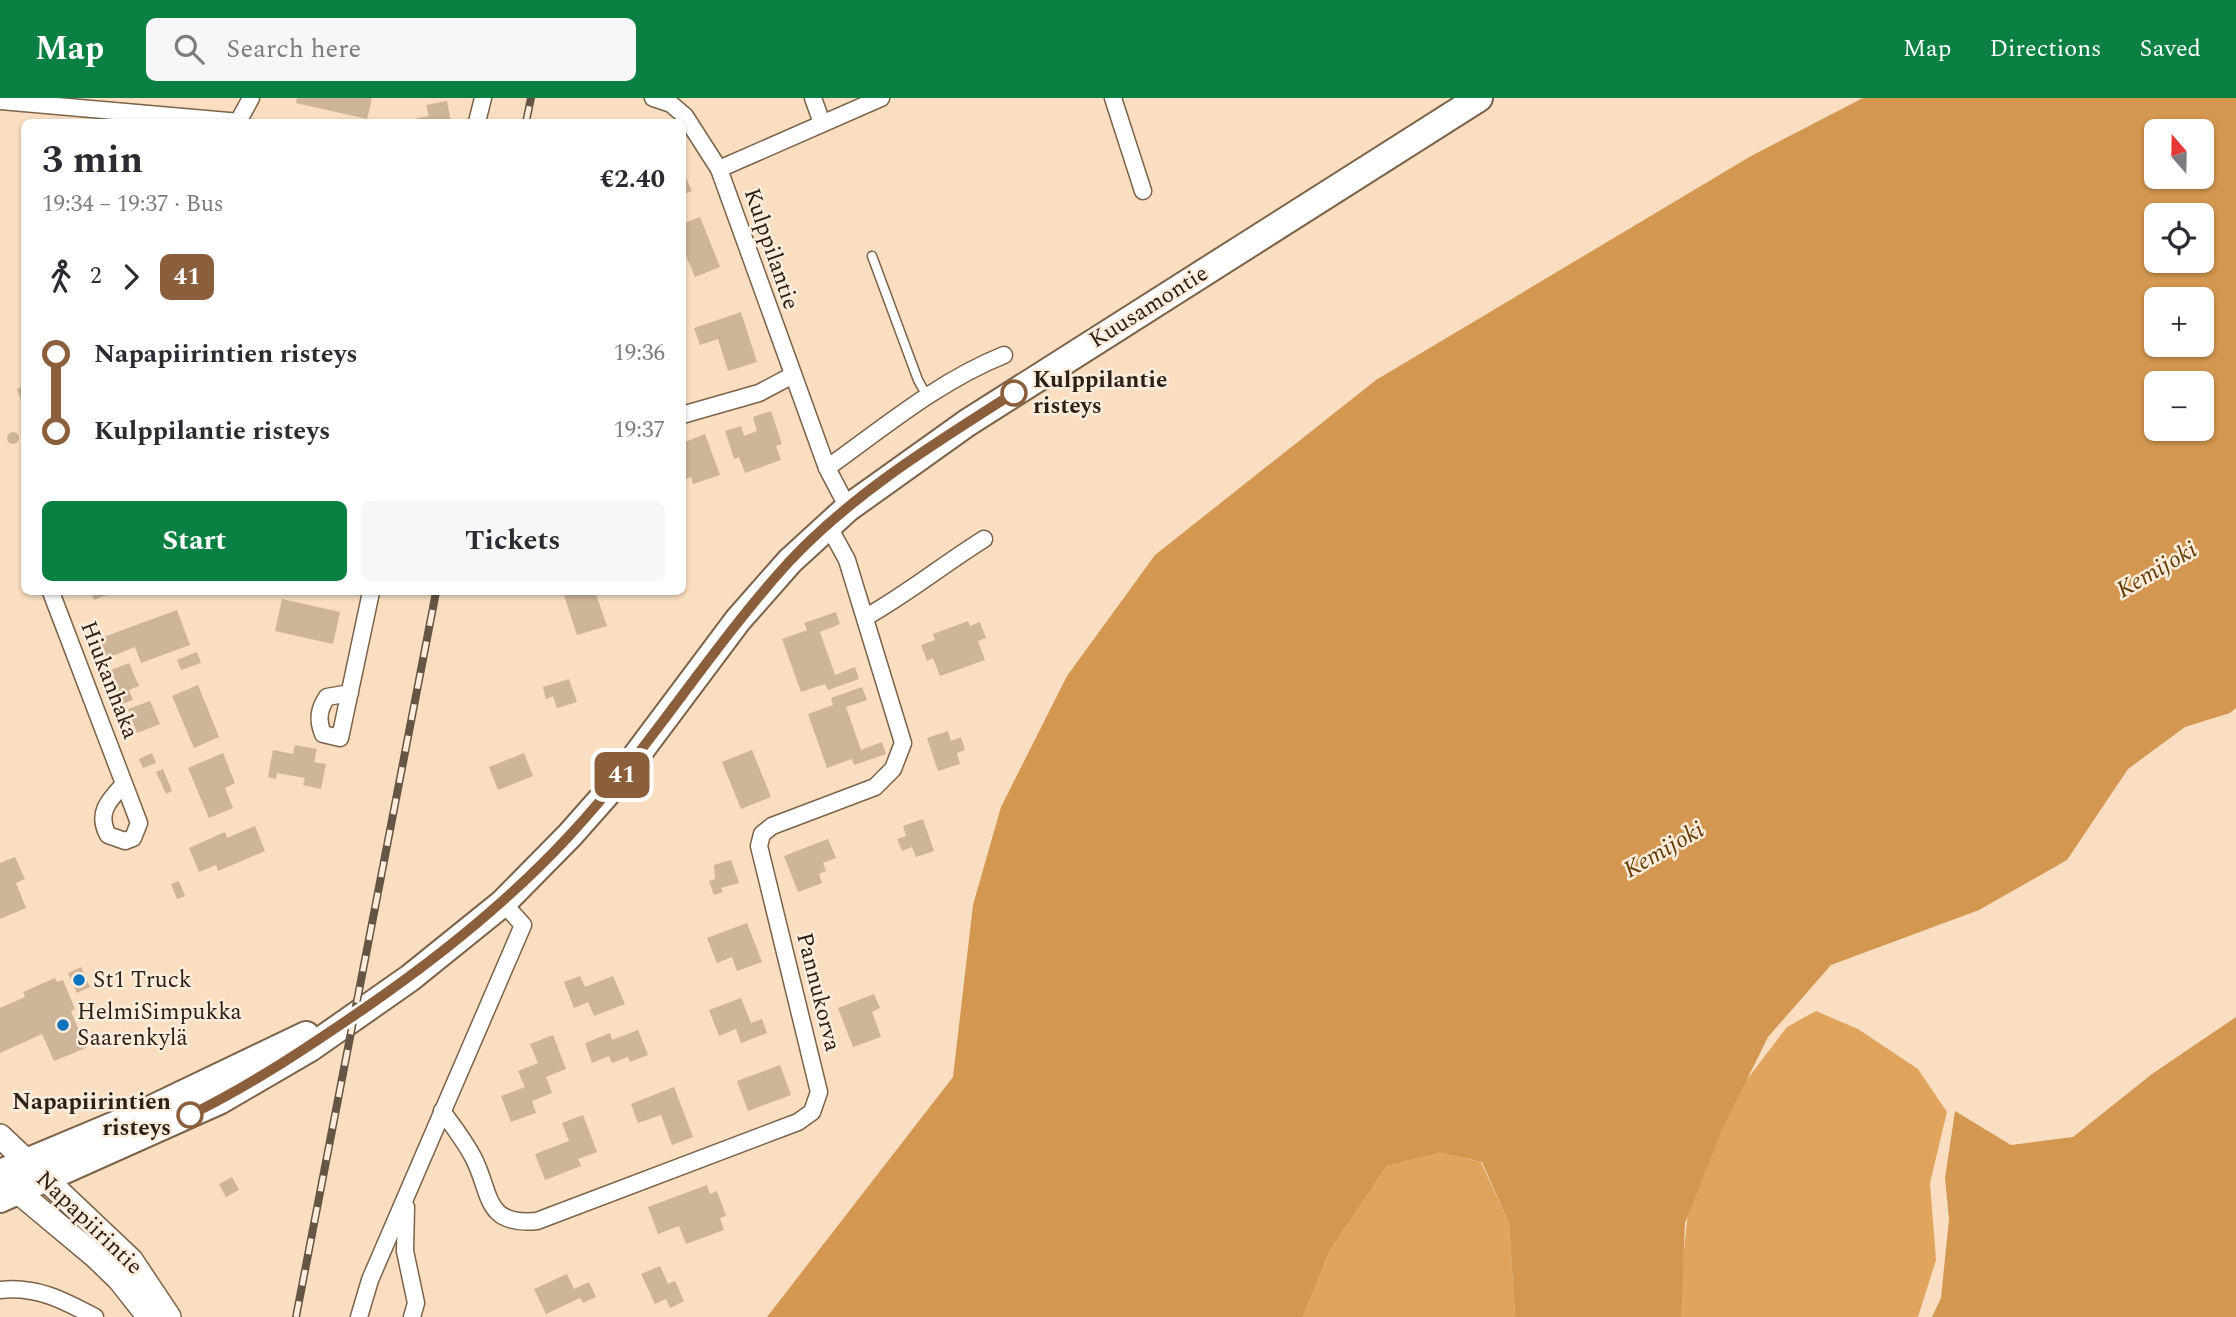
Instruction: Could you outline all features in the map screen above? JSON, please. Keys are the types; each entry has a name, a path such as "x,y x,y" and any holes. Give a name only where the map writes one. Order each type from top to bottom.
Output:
{"main road":[{"name":"Kuusamontie","path":"4,1185 230,1095 300,1054 410,978 503,903 616,783 738,620 790,561 838,517 967,423 1479,98"},
{"name":"Napapiirintie","path":"0,1136 131,1260 169,1317"},
{"name":"Napapiirintie","path":"4,1185 95,1256 149,1317"}],"street":[{"path":"240,119 251,98"},
{"path":"653,98 671,104 685,116 719,169"},
{"path":"813,98 822,123"},
{"name":"Kulppilantie","path":"838,517 827,468 719,169 881,98"},
{"path":"1114,98 1143,191"},
{"path":"478,119 483,99"},
{"path":"0,101 205,119"},
{"path":"827,468 971,368 1004,355"},
{"path":"686,414 759,393 793,375"},
{"name":"Pannukorva","path":"442,1111 474,1158 490,1203 499,1214 516,1223 537,1221 798,1122 812,1112 819,1092 760,846 762,834 772,826 875,787 893,769 903,743 847,560 838,517"},
{"path":"866,617 896,600 928,574 984,539"},
{"name":"Hiukanhaka","path":"52,595 124,784"},
{"path":"350,693 370,595"},
{"path":"359,1317 370,1280 523,925 503,903"},
{"path":"406,1201 405,1251 416,1303 412,1317"},
{"path":"0,1290 33,1290 53,1295 95,1317"}],"lane":[{"path":"872,256 918,380 928,397"}],"shaded area":[{"path":"1816,1011 1858,1029 1918,1069 1947,1112 1930,1183 1936,1260 1918,1317 1677,1317 1693,1164 1708,1130 1787,1027"},
{"path":"1440,1153 1481,1162 1509,1223 1515,1317 1303,1317 1330,1250 1387,1166"}],"water":[{"name":"Kemijoki","path":"1863,98 2236,98 2236,708 2230,713 2185,727 2128,769 2067,860 1979,910 1831,965 1768,1037 1722,1130 1685,1223 1681,1317 1515,1317 1509,1223 1482,1162 1440,1153 1387,1166 1330,1250 1303,1317 767,1317 953,1077 973,905 1001,807 1067,676 1155,555 1376,380 1751,156"},
{"path":"2236,1017 2236,1317 1932,1317 1941,1298 1949,1219 1945,1178 1955,1111 2011,1145 2073,1137 2152,1074"}],"building":[{"path":"297,98 372,98 367,119 296,103"},
{"path":"447,101 450,119 417,119 429,116 426,105"},
{"path":"686,178 692,191 686,193"},
{"path":"700,217 720,267 695,277 686,256 686,222"},
{"path":"741,312 757,362 728,371 718,339 700,345 694,328"},
{"path":"771,411 782,444 776,446 781,460 745,473 739,457 734,459 725,431 741,426 744,436 757,431 753,417"},
{"path":"8,433 18,433 18,443 8,443"},
{"path":"705,434 720,475 693,484 691,477 686,479 686,441"},
{"path":"92,595 106,595 94,600"},
{"path":"564,595 596,595 607,626 577,635"},
{"path":"282,599 340,612 333,644 275,631"},
{"path":"177,610 190,645 141,663 135,647 105,659 98,639"},
{"path":"836,612 840,624 820,632 835,675 855,667 859,679 828,690 825,684 801,692 782,639 807,630 804,623"},
{"path":"968,621 970,626 980,622 986,638 978,641 985,660 940,676 933,658 927,661 921,645 935,640 933,634"},
{"path":"197,652 201,663 181,670 177,660"},
{"path":"129,663 139,686 129,690 133,700 116,706 112,695 120,692 111,670"},
{"path":"569,679 577,702 557,708 553,696 546,699 543,687"},
{"path":"198,685 219,737 194,748 172,696"},
{"path":"862,687 867,700 846,707 861,750 882,742 886,754 854,765 852,759 827,768 808,714 833,705 831,698"},
{"path":"150,701 160,724 137,733 128,709"},
{"path":"948,731 951,741 961,737 965,750 957,753 960,764 938,771 927,738"},
{"path":"295,745 317,749 314,762 326,764 321,789 303,785 305,778 277,773 276,779 268,777 273,750 293,754"},
{"path":"752,750 771,797 741,809 722,762"},
{"path":"152,753 156,763 143,768 139,759"},
{"path":"223,753 235,783 225,788 233,808 209,818 188,768"},
{"path":"524,753 533,776 498,790 489,767"},
{"path":"163,769 172,791 166,794 156,772"},
{"path":"923,819 934,851 916,857 912,847 902,851 897,839 906,836 903,826"},
{"path":"255,826 265,851 218,871 216,865 199,872 189,848 225,832 227,838"},
{"path":"828,839 836,858 823,863 826,871 819,874 822,883 798,892 784,856"},
{"path":"15,857 25,879 16,883 26,908 0,919 0,863"},
{"path":"731,860 739,883 721,888 723,892 714,895 709,881 715,879 714,865"},
{"path":"179,881 185,896 177,899 171,884"},
{"path":"747,923 762,962 737,971 732,957 717,963 707,938"},
{"name":"St1 Truck","path":"81,967 90,987 77,993 68,973"},
{"path":"580,976 585,987 613,976 625,1004 594,1016 588,1002 574,1008 564,982"},
{"path":"55,978 57,982 63,980 75,1009 71,1011 86,1048 54,1061 42,1034 0,1053 0,1008 25,997 23,992"},
{"path":"874,994 880,1008 872,1012 881,1037 853,1047 838,1008"},
{"path":"741,998 751,1023 762,1019 767,1033 741,1043 736,1029 719,1036 709,1010"},
{"path":"638,1030 648,1055 630,1062 628,1057 612,1063 609,1056 592,1063 585,1043 610,1033 612,1040"},
{"path":"553,1035 566,1069 546,1077 552,1093 532,1101 536,1113 511,1122 501,1096 525,1087 518,1071 538,1063 530,1044"},
{"path":"780,1065 791,1095 748,1111 737,1081"},
{"path":"674,1087 693,1137 672,1145 661,1115 638,1123 631,1104"},
{"path":"583,1115 597,1152 578,1159 581,1166 545,1180 535,1154 569,1141 562,1123"},
{"path":"232,1177 239,1190 226,1197 219,1184"},
{"path":"707,1185 710,1194 717,1191 726,1216 720,1218 724,1230 686,1244 679,1226 658,1234 648,1207"},
{"path":"660,1266 668,1284 675,1281 684,1301 670,1308 666,1299 655,1304 641,1274"},
{"path":"567,1274 574,1289 589,1282 596,1297 583,1303 580,1298 546,1314 534,1289"}],"railway":[{"path":"527,119 531,98"},
{"path":"296,1317 435,595"}],"bus line":[{"name":"41","path":"190,1115 272,1072 310,1048 410,978 503,903 570,835 616,783 738,620 790,561 872,489 933,445 1014,393"}],"place":[{"name":"Kulppilantie risteys","path":"1014,393"},
{"name":"St1 Truck","path":"79,980"},
{"name":"HelmiSimpukka Saarenkylä","path":"63,1025"},
{"name":"Napapiirintien risteys","path":"190,1115"}]}
